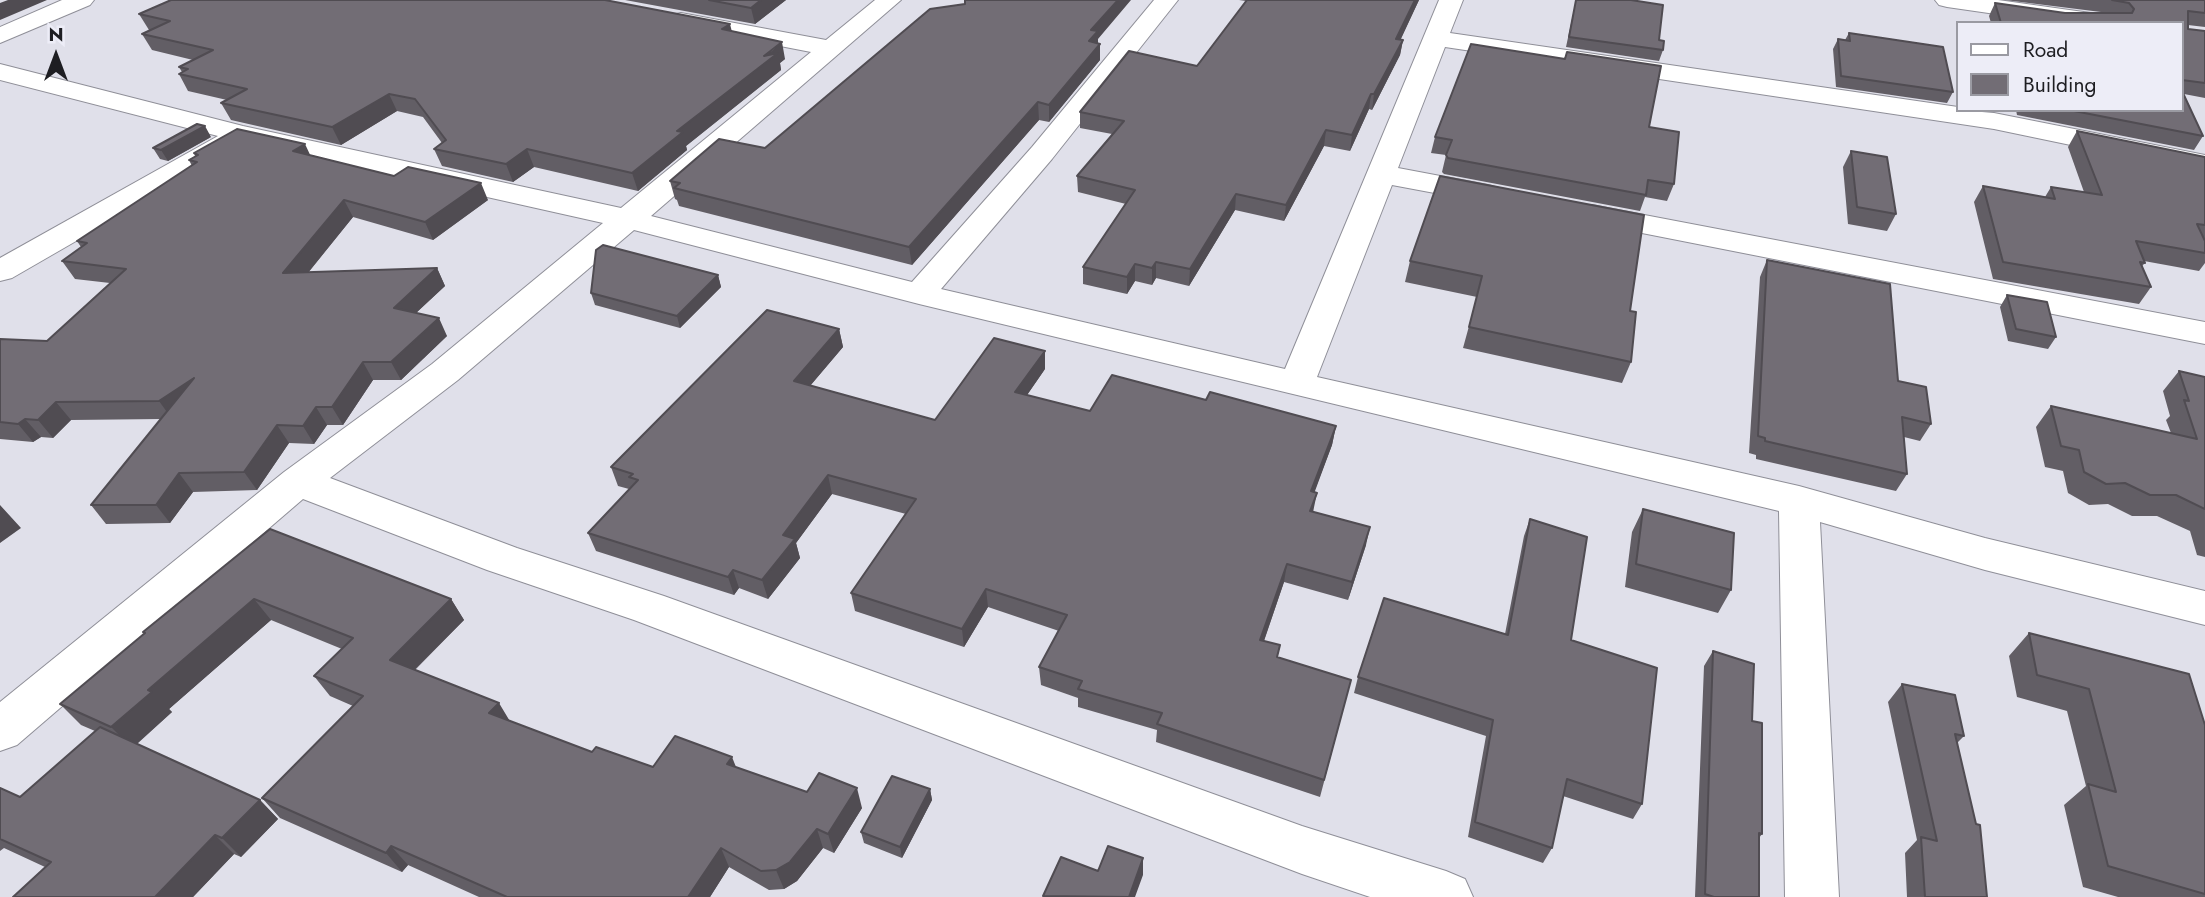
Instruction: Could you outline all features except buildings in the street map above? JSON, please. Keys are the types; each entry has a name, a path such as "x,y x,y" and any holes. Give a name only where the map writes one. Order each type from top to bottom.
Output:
{"street":[{"path":"0,36 82,0"},
{"path":"0,730 298,482 445,372 889,0"},
{"path":"919,294 1042,153 1166,0"},
{"path":"1297,383 1451,0"},
{"path":"1947,0 2068,9 2106,21"},
{"path":"654,15 831,48"},
{"path":"1434,38 1994,121 2205,164"},
{"path":"0,72 242,134 627,219 919,294 1799,501 1985,554 2205,608"},
{"path":"0,271 242,134"},
{"path":"1381,174 1512,198"},
{"path":"1564,208 2205,333"},
{"path":"298,482 502,559 649,608 1302,850 1446,897"},
{"path":"1799,501 1812,897"}]}
